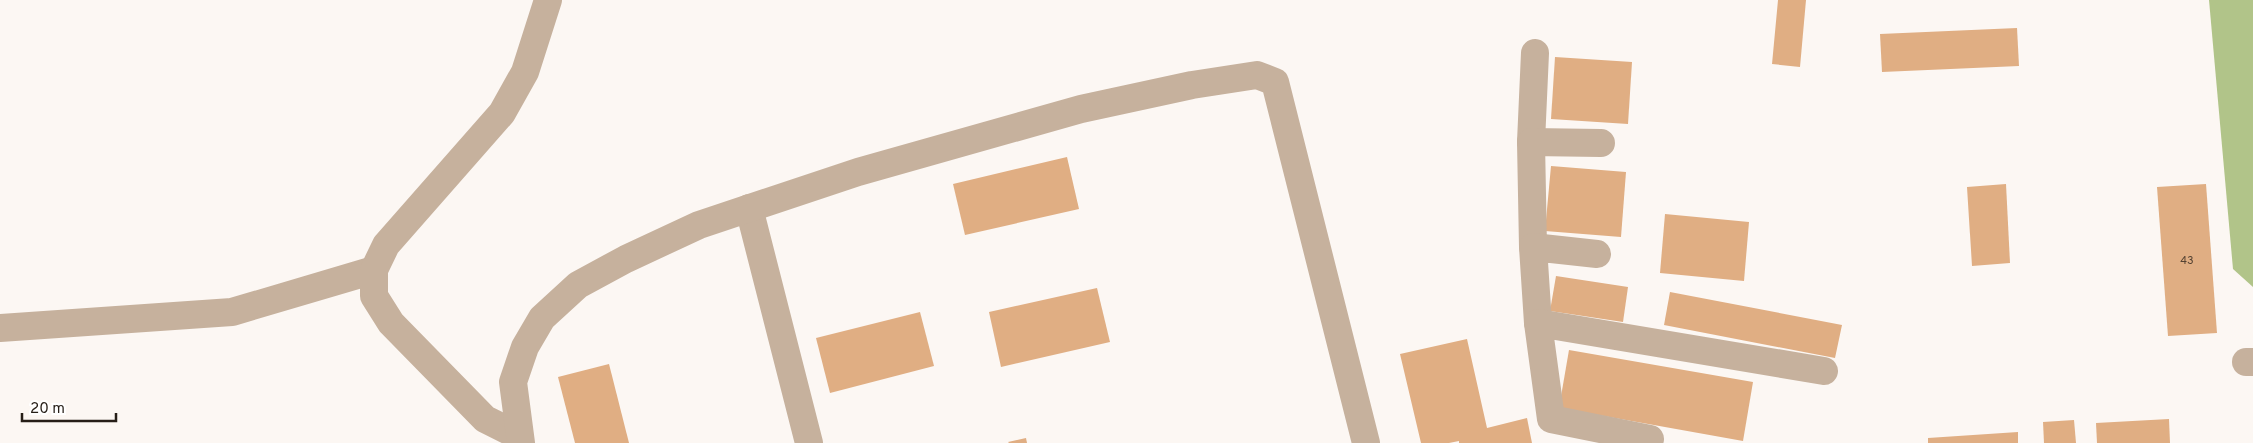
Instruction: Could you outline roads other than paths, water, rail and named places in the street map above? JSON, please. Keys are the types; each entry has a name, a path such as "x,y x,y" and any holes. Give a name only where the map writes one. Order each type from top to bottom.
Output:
{"lane":[{"path":"520,439 485,419 391,323 374,296 374,270 386,245 502,112 524,72 548,0"},
{"path":"1535,53 1531,142 1533,247 1538,324 1550,419 1657,442"},
{"path":"520,439 513,382 525,347 542,318 578,285 626,259 699,225 858,172 1082,109 1257,74 1275,82 1366,443"},
{"path":"1531,142 1601,143"},
{"path":"749,208 809,443"},
{"path":"1533,247 1597,254"},
{"path":"0,328 232,312 374,270"},
{"path":"1538,324 1824,371"}]}
